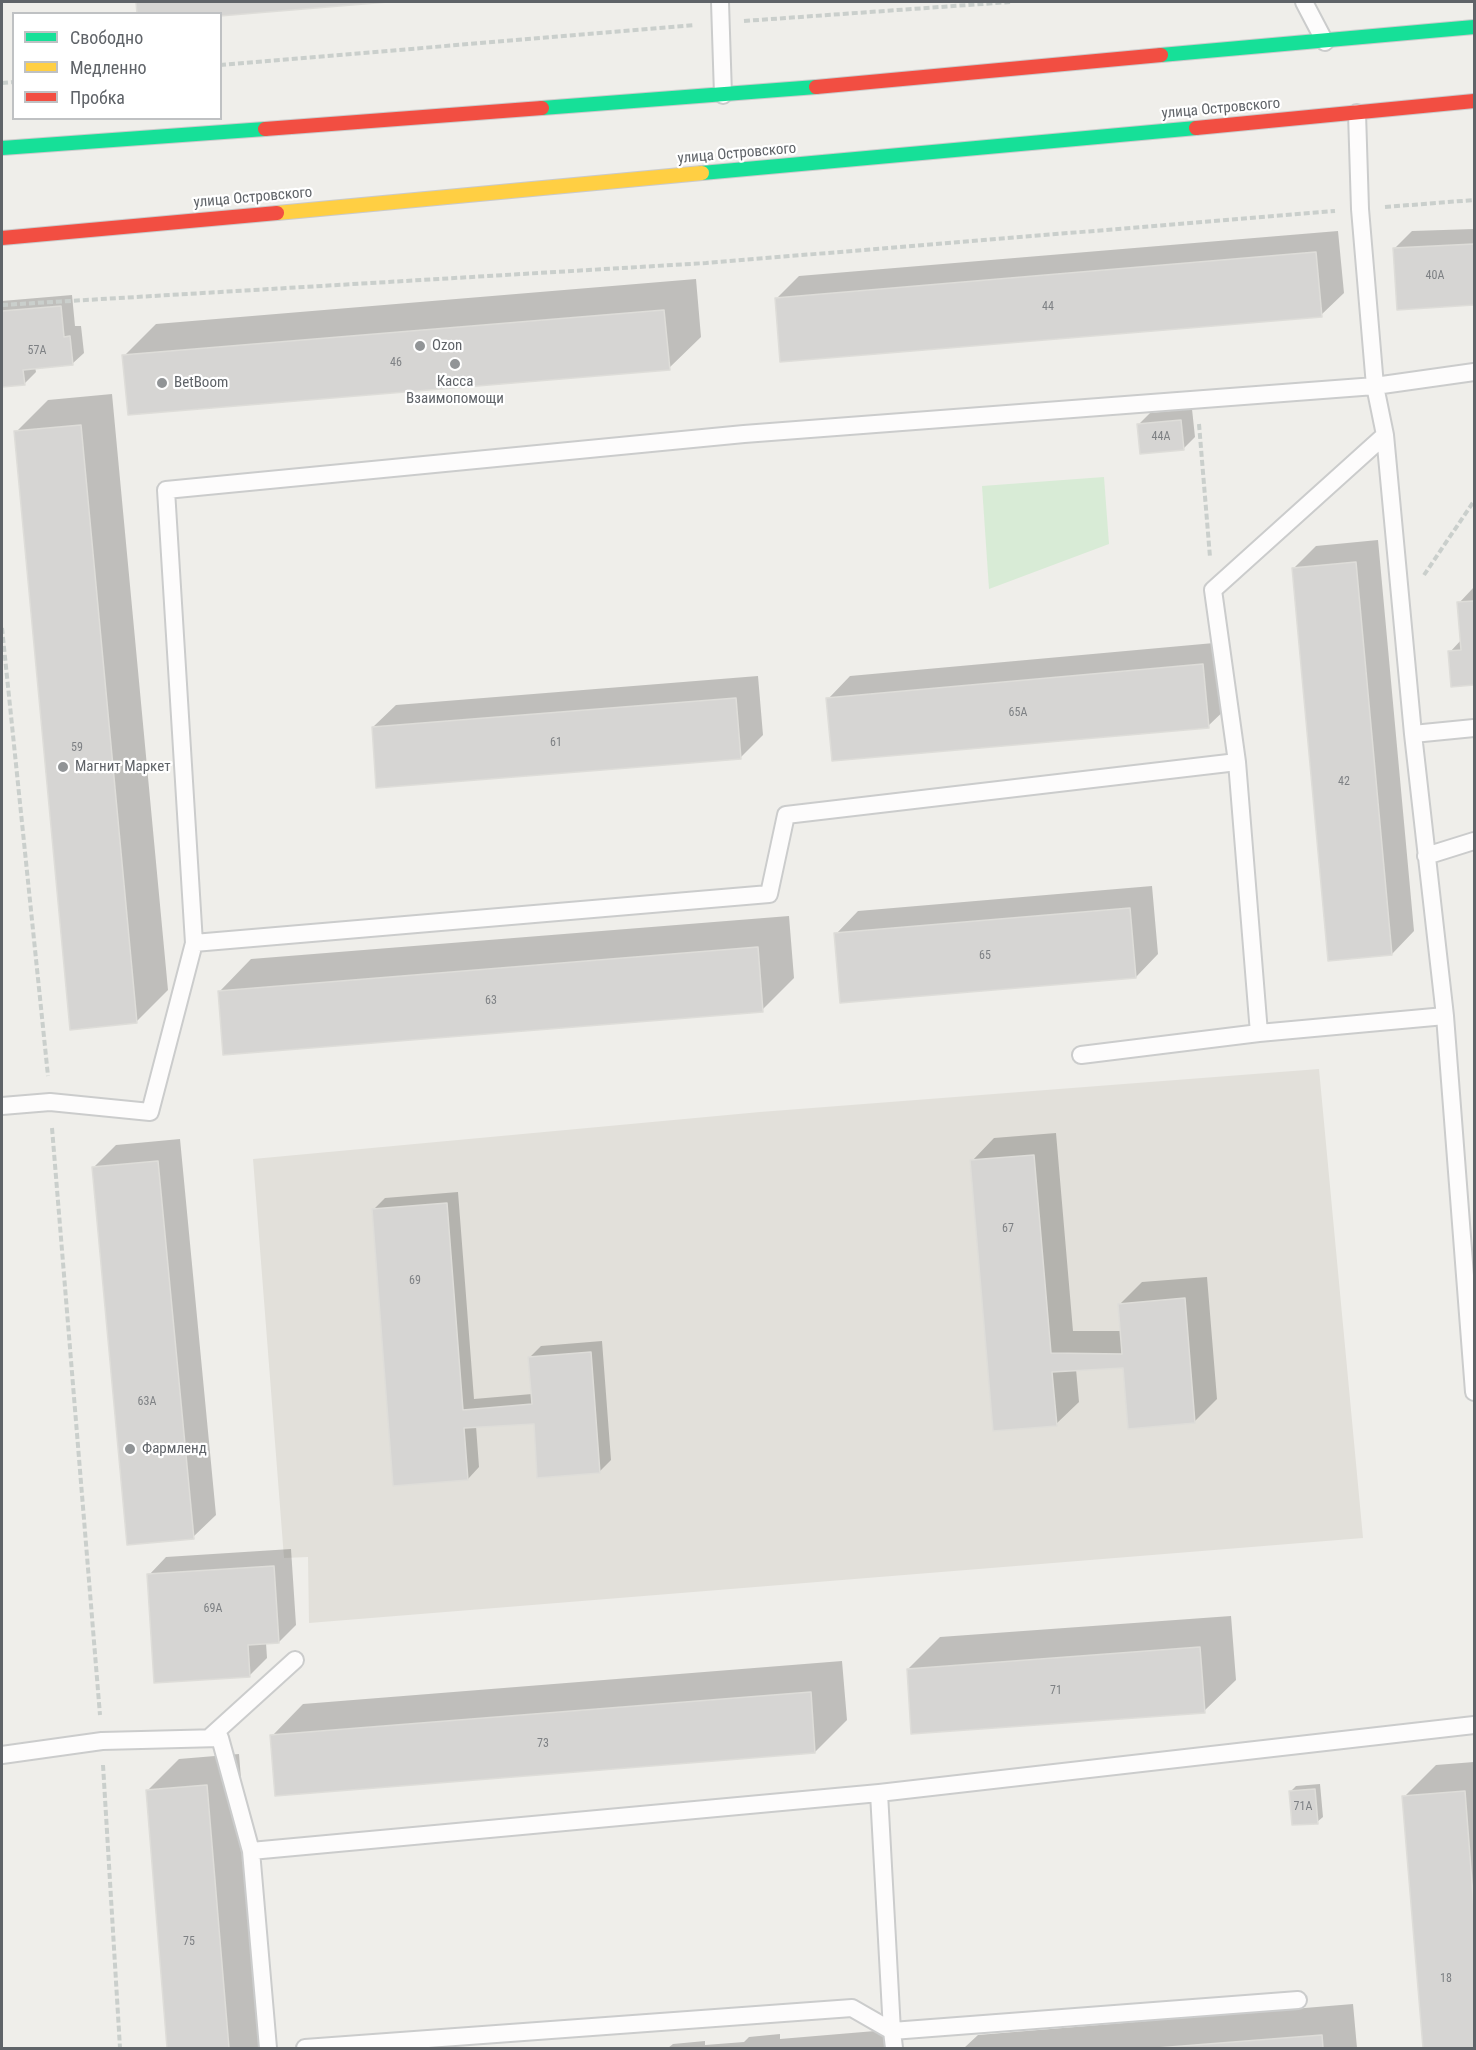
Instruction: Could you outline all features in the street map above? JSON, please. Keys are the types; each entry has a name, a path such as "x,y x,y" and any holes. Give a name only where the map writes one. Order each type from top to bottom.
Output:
{"main road":[{"path":"2,148 723,95 1474,27"},
{"name":"улица Островского","path":"2,238 1474,101"}],"lane":[{"path":"720,2 723,95"},
{"path":"1304,2 1325,42"},
{"path":"1357,113 1360,209 1376,386 1385,435 1413,734 1445,1016 1474,1392"},
{"path":"2,1106 50,1102 150,1112 194,943 166,490 744,435 1376,386 1474,372"},
{"path":"1259,1033 1237,762 1213,590 1385,435"},
{"path":"1413,734 1474,728"},
{"path":"194,943 769,894 786,815 1237,762"},
{"path":"1426,856 1474,841"},
{"path":"1081,1054 1259,1033 1445,1016"},
{"path":"209,1738 295,1660"},
{"path":"251,1851 879,1793 1474,1725"},
{"path":"2,1755 102,1741 220,1738 251,1851 268,2049"},
{"path":"879,1793 894,2049"},
{"path":"305,2049 852,2008 892,2031 1298,2000"}],"path":[{"path":"222,65 722,23 1010,2"},
{"path":"2,305 706,263 1474,200"},
{"path":"1197,399 1213,590"},
{"path":"1401,609 1474,501"},
{"path":"2,628 50,1102 102,1741 120,2049"}],"shaded area":[{"path":"1319,1069 1363,1538 309,1623 308,1557 284,1558 253,1159 760,1112"}],"green space":[{"path":"1104,477 1109,544 989,589 982,486"}],"building":[{"path":"136,2 388,2 222,16 222,12 137,12"},
{"path":"1474,244 1474,305 1397,310 1393,248"},
{"path":"1316,252 1322,317 780,362 775,298"},
{"path":"61,306 64,337 70,336 73,365 23,370 25,385 2,387 2,311"},
{"path":"664,310 670,370 128,415 122,355"},
{"path":"1181,420 1184,450 1140,454 1137,424"},
{"path":"81,425 137,1023 70,1030 14,431"},
{"path":"1356,562 1392,955 1328,961 1292,568"},
{"path":"1474,601 1474,685 1451,687 1448,651 1461,650 1457,602"},
{"path":"1203,664 1209,728 832,761 826,698"},
{"path":"736,698 741,759 376,788 372,727"},
{"path":"1130,908 1136,978 840,1003 834,933"},
{"path":"758,947 763,1012 223,1055 218,991"},
{"path":"1034,1155 1051,1353 1122,1354 1118,1304 1185,1298 1195,1423 1128,1429 1123,1368 1052,1372 1057,1426 993,1431 970,1160"},
{"path":"158,1161 194,1539 127,1545 92,1167"},
{"path":"447,1203 463,1410 532,1404 528,1357 591,1352 600,1473 537,1478 534,1424 464,1428 468,1480 393,1486 372,1209"},
{"path":"274,1566 279,1643 248,1645 250,1677 154,1683 147,1574"},
{"path":"1200,1647 1205,1713 911,1734 907,1669"},
{"path":"811,1692 815,1753 275,1796 270,1735"},
{"path":"207,1785 229,2048 167,2048 146,1790"},
{"path":"1315,1789 1318,1824 1292,1825 1289,1791"},
{"path":"1465,1791 1474,1909 1474,2048 1423,2048 1402,1796"},
{"path":"1322,2035 1323,2048 1157,2048"}],"traffic: fast":[{"path":"1161,55 1474,27"},
{"path":"542,108 816,87"},
{"path":"702,173 1196,128"},
{"path":"2,148 265,129"}],"traffic: slow":[{"path":"277,213 702,173"}],"traffic: jam":[{"path":"816,87 1161,55"},
{"path":"1196,128 1474,101"},
{"path":"265,129 542,108"},
{"path":"2,238 277,213"}],"place":[{"name":"Ozon","path":"420,346"},
{"name":"Касса Взаимопомощи","path":"455,364"},
{"name":"BetBoom","path":"162,383"},
{"name":"Магнит Маркет","path":"63,767"},
{"name":"Фармленд","path":"130,1449"}]}
